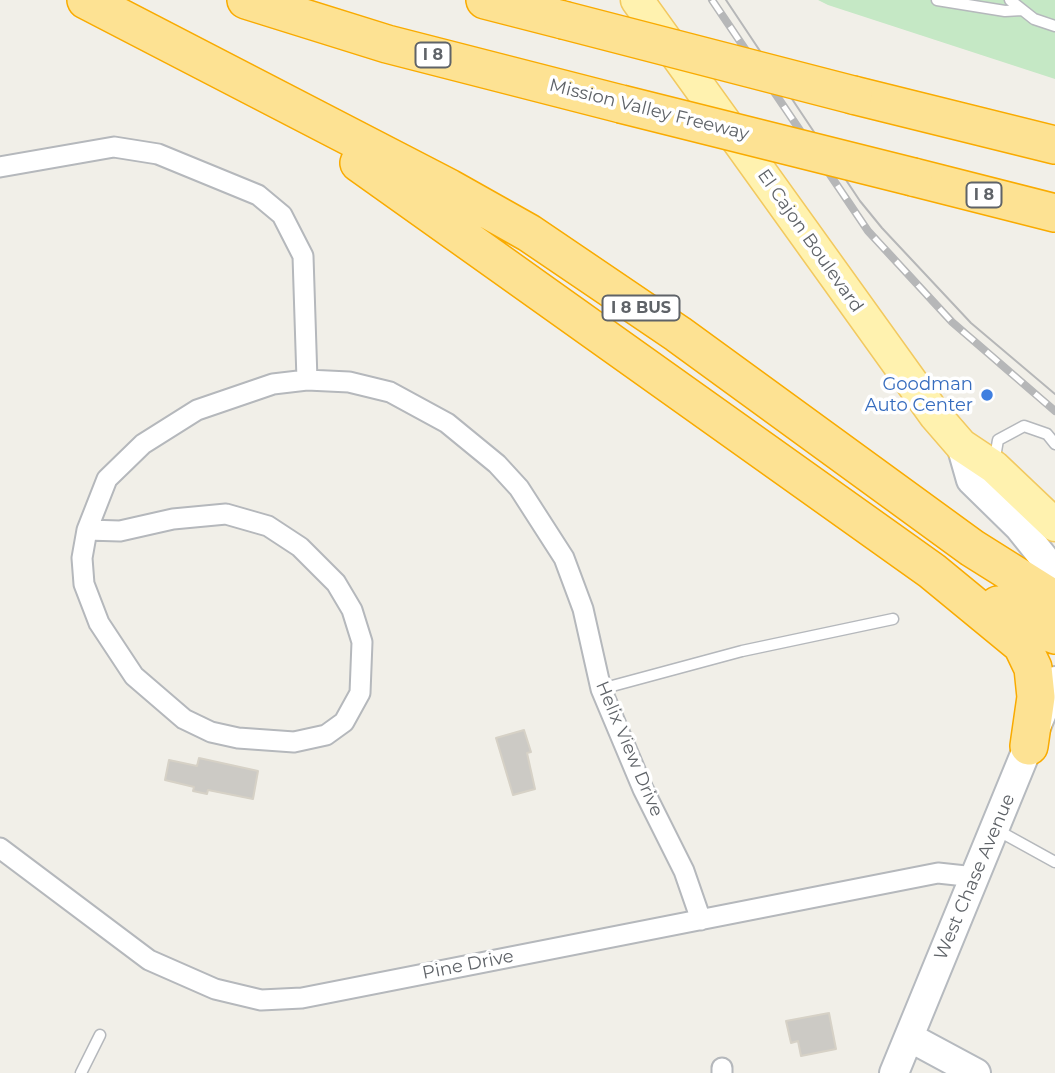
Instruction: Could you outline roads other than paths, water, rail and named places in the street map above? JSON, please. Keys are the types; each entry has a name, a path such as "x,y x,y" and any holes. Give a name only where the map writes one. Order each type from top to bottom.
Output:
{"highway":[{"name":"I 8 BUS","path":"86,0 449,188 602,280 972,548 1055,600"},
{"name":"Mission Valley Freeway","path":"246,0 387,44 1055,213"},
{"path":"485,0 1055,145"},
{"path":"287,106 364,167 932,571 1022,645 1033,667 1036,697 1029,746"},
{"path":"932,571 1055,635"}],"main road":[{"name":"El Cajon Boulevard","path":"637,0 899,367 961,445 994,467 1055,525"},
{"name":"El Cajon Boulevard","path":"961,445 971,480 1019,527 1043,557 1055,585"},
{"name":"West Chase Avenue","path":"894,1073 1055,681"},
{"path":"909,1037 976,1073"}],"street":[{"path":"0,167 114,147 158,154 258,195 282,215 303,256 307,380"},
{"name":"Helix View Drive","path":"87,530 120,531 173,519 226,514 254,520 285,535 326,571 352,610 363,659 360,693 351,713 326,735 294,742 238,738 211,732 166,706 127,668 99,623 85,584 82,558 87,530 107,479 143,444 197,410 273,384 307,380 349,382 390,392 447,423 497,464 536,510 564,558 583,610 601,689 643,789 684,871 701,920"},
{"name":"Pine Drive","path":"0,848 149,960 215,989 261,999 302,998 938,873 975,877"}],"lane":[{"path":"937,0 1005,11 1022,10"},
{"path":"1010,0 1034,19 1055,26"},
{"path":"994,467 999,440 1024,426 1046,434 1055,444"},
{"path":"601,689 742,651 893,619"},
{"path":"996,830 1055,862"},
{"path":"81,1073 100,1035"}],"tram line":[{"path":"726,0 860,201 882,228 971,323 1055,394"}],"railway":[{"path":"712,0 868,231 952,322 1055,411"}],"place":[{"name":"Goodman Auto Center","path":"987,395"}]}
